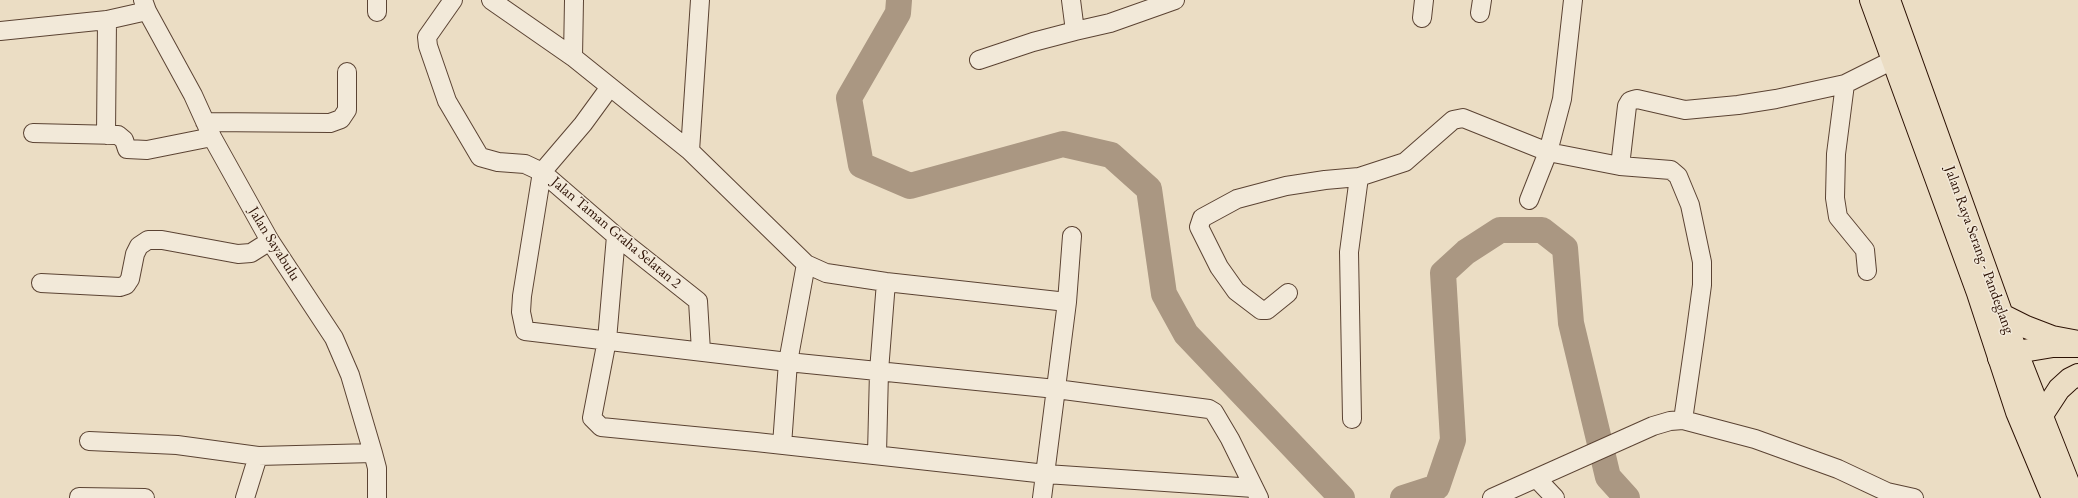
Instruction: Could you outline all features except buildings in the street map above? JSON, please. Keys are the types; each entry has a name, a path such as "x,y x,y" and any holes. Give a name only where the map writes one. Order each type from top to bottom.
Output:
{"main road":[{"name":"Jalan Raya Serang - Pandeglang","path":"1871,0 1978,293 2010,362 2042,415 2074,498"},
{"name":"Jalan Raya Serang - Pandeglang","path":"1889,0 2002,315 2017,412 2053,498"},
{"path":"2002,315 2026,327 2052,337 2078,342"},
{"path":"2010,362 2053,346 2078,346"},
{"path":"2010,362 2078,358"},
{"path":"2042,415 2059,389 2070,379 2078,375"}],"street":[{"path":"453,0 427,37 428,46 447,100 480,157 498,162 525,164 542,172 522,296 521,312 525,331 788,362 1056,389 1209,409 1214,412 1230,439 1256,493"},
{"path":"491,0 573,57 690,151 806,264 826,273 886,282 1067,302"},
{"path":"573,57 574,0"},
{"path":"690,151 700,0"},
{"path":"1071,0 1075,31"},
{"path":"979,60 1034,42 1110,23 1175,0"},
{"path":"1422,18 1424,0"},
{"path":"1529,200 1548,152 1562,99 1573,0"},
{"path":"0,31 107,20 145,6"},
{"name":"Jalan Sayabulu","path":"145,6 193,95 208,129 270,241 334,338 352,383 373,453 376,468 377,498"},
{"path":"106,136 107,20"},
{"path":"1620,166 1627,106 1630,101 1637,99 1685,110 1776,99 1845,84 1893,60"},
{"path":"33,133 118,136 124,140 127,149 147,150 208,129 330,123 341,119 347,110 347,72"},
{"path":"1845,84 1836,154 1835,198 1838,217 1865,250 1867,271"},
{"name":"Jalan Taman Graha Selatan 2","path":"610,87 583,124 542,172 616,236 698,301 701,351"},
{"path":"1288,293 1267,310 1261,310 1236,290 1219,267 1199,227 1202,218 1237,199 1286,186 1359,177 1405,162 1453,120 1463,118 1548,152 1620,166 1671,170 1678,176 1684,188 1692,212 1702,262 1702,285 1683,420"},
{"path":"1352,419 1349,252 1359,177"},
{"path":"616,236 606,340 592,418 601,427 877,454 1046,474 1256,493"},
{"path":"1042,498 1067,302 1072,236"},
{"path":"41,283 120,287 126,284 130,279 135,254 139,246 148,240 162,240 238,254 251,253 270,241"},
{"path":"782,445 788,362 806,264"},
{"path":"877,454 880,371 886,282"},
{"path":"1492,498 1653,426 1670,421 1683,420 1755,439 1838,469 1886,495 1914,498"},
{"path":"89,441 177,445 258,456 373,453"},
{"path":"245,498 258,456"},
{"path":"1542,476 1555,498"},
{"path":"79,497 145,498"}],"waterway":[{"path":"899,0 898,13 849,98 861,165 910,186 1063,144 1111,155 1149,189 1164,294 1186,334 1342,498"},
{"path":"1403,498 1437,487 1453,440 1443,273 1466,252 1500,230 1542,230 1565,248 1571,323 1608,477 1627,498"}]}
